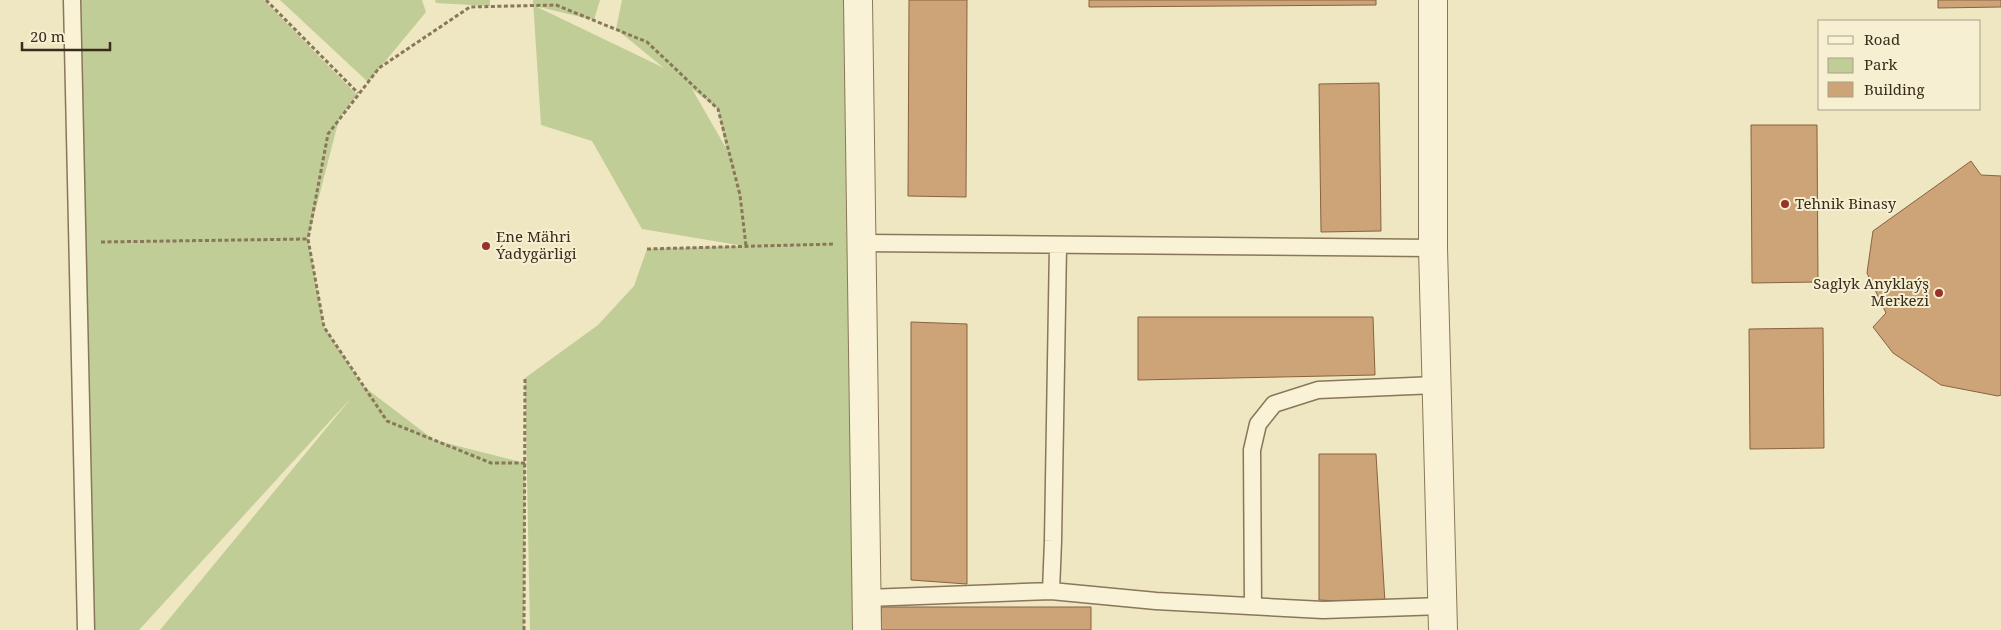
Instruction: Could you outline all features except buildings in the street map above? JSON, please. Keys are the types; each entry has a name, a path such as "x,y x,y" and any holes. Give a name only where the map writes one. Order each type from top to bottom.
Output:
{"street":[{"path":"858,0 867,630"},
{"path":"1433,0 1433,248 1443,618"}],"lane":[{"path":"72,0 86,630"},
{"path":"861,243 1433,248"},
{"path":"1051,591 1058,245"},
{"path":"1253,606 1252,450 1258,424 1274,404 1318,390 1436,385"},
{"path":"867,598 1051,591 1156,601 1443,618"}],"path":[{"path":"266,0 358,93"},
{"path":"525,463 491,463 387,422 324,327 308,239 328,134 379,68 470,7 556,5 647,42 718,109 740,195 746,246"},
{"path":"78,242 308,239"},
{"path":"647,249 861,243"},
{"path":"524,630 526,378"}],"green space":[{"path":"72,0 264,0 357,95 339,119 308,239 324,327 363,386 434,440 525,463 524,630 160,630 352,397 139,630 86,630"},
{"path":"280,0 422,0 426,12 368,82"},
{"path":"435,0 490,0 490,6 436,3"},
{"path":"533,0 600,0 594,20 535,6 664,68 616,29 622,0 858,0 867,630 530,630 525,378 598,325 634,286 647,249 744,246 642,229 592,141 541,125","holes":["692,89 718,109 726,148"]}],"place":[{"name":"Tehnik Binasy","path":"1785,204"},
{"name":"Ene Mähri Ýadygärligi","path":"486,246"},
{"name":"Saglyk Anyklaýş Merkezi","path":"1939,293"}]}
